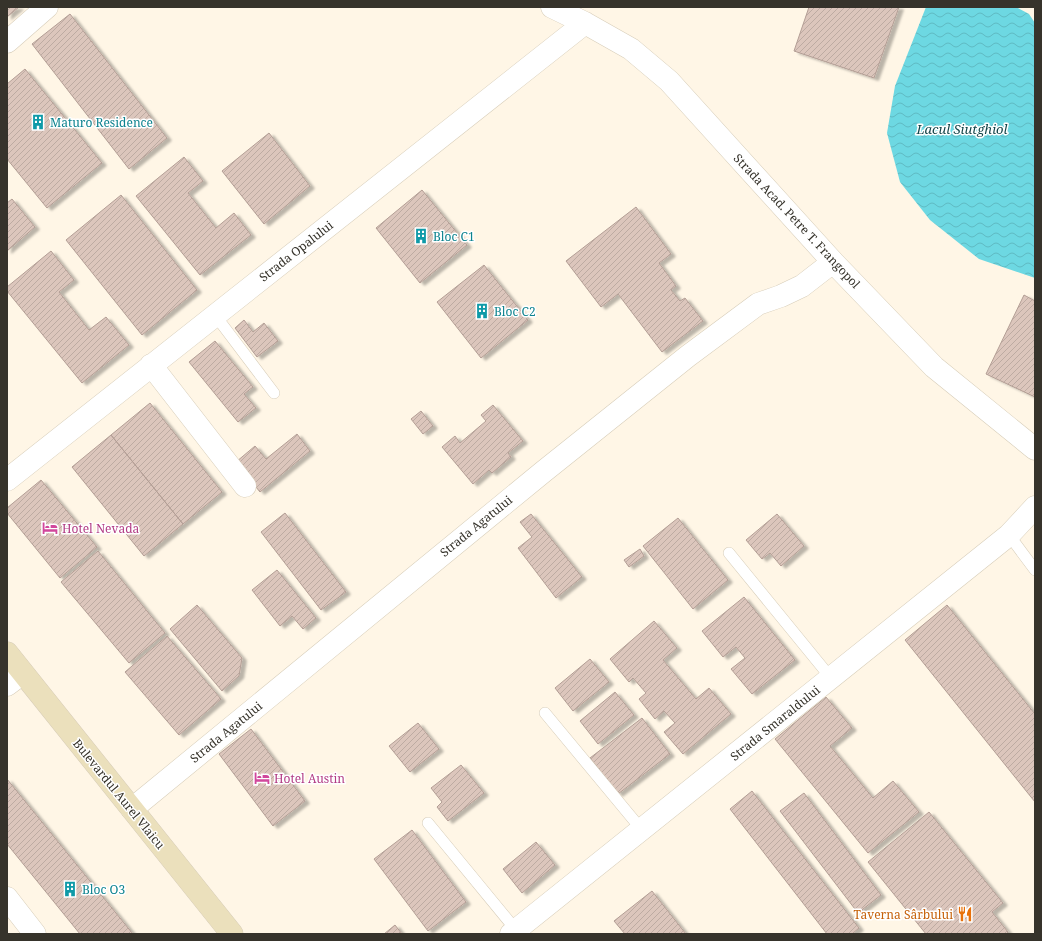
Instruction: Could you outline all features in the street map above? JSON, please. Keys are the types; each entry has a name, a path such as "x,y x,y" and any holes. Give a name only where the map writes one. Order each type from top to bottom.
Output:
{"main road":[{"name":"Bulevardul Aurel Vlaicu","path":"7,653 232,934"},
{"name":"Bulevardul Aurel Vlaicu","path":"10,678 219,934"}],"street":[{"path":"7,42 47,7"},
{"name":"Strada Acad. Petre T. Frangopol","path":"552,7 585,23 631,49 669,81 833,262 934,367 1035,448"},
{"name":"Strada Opalului","path":"7,480 585,23"},
{"name":"Strada Agatului","path":"132,809 543,472 688,356 758,304 781,296 802,286 833,262"},
{"path":"151,365 245,486"},
{"name":"Strada Smaraldului","path":"514,932 1009,535 1035,507"},
{"path":"7,898 35,934"}],"lane":[{"path":"215,315 274,393"},
{"path":"1009,535 1035,570"},
{"path":"729,553 831,678"},
{"path":"545,712 642,830"},
{"path":"428,823 514,932"}],"water":[{"name":"Lacul Siutghiol","path":"926,7 1016,7 1029,14 1035,23 1035,278 979,259 930,220 900,182 887,133 895,86"}],"building":[{"path":"7,7 19,7 7,17"},
{"path":"809,7 899,7 874,78 794,51"},
{"path":"70,14 167,138 129,169 32,44"},
{"name":"Maturo Residence","path":"25,69 102,163 47,208 7,159 7,84"},
{"path":"269,133 310,186 264,224 222,171"},
{"path":"184,157 203,181 188,193 216,228 234,213 251,235 200,275 136,196"},
{"name":"Bloc C1","path":"422,190 467,245 420,283 376,228"},
{"path":"121,195 197,290 142,335 66,240"},
{"path":"12,199 35,227 7,251 7,203"},
{"path":"636,207 671,254 659,263 676,286 671,290 680,301 685,298 703,321 662,352 618,294 601,307 566,261"},
{"path":"51,251 74,280 59,292 89,330 106,317 129,345 82,383 7,291 7,287"},
{"name":"Bloc C2","path":"484,265 528,320 481,358 437,302"},
{"path":"1024,295 1035,301 1035,397 986,374"},
{"path":"244,320 253,332 264,323 278,341 257,357 235,328"},
{"path":"215,341 253,387 244,394 256,408 238,422 189,362"},
{"path":"150,403 222,492 183,524 111,435"},
{"path":"493,405 523,441 508,453 511,457 492,473 489,470 473,484 442,447 455,436 460,443 486,421 481,415"},
{"path":"421,411 433,426 423,434 411,419"},
{"path":"297,434 310,451 260,492 236,462 255,446 266,459"},
{"path":"111,435 183,524 144,556 72,467"},
{"name":"Hotel Nevada","path":"41,480 97,547 60,578 7,513 7,508"},
{"path":"285,513 346,592 321,610 261,532"},
{"path":"531,514 582,577 556,598 518,548 532,537 520,522"},
{"path":"777,514 804,546 781,566 770,553 762,559 746,540"},
{"path":"678,518 728,580 693,609 643,546"},
{"path":"640,549 644,556 629,567 624,560"},
{"path":"98,551 165,633 129,663 61,582"},
{"path":"277,570 316,618 303,629 292,616 280,626 252,590"},
{"path":"744,597 795,660 752,694 731,669 745,658 736,647 723,657 702,631"},
{"path":"197,605 242,658 239,676 222,691 170,629"},
{"path":"947,605 1035,714 1035,802 905,640"},
{"path":"654,621 677,648 663,660 696,699 709,688 731,714 683,754 664,732 675,723 664,711 655,719 639,699 646,693 633,678 629,682 610,659"},
{"path":"167,636 221,699 179,735 125,672"},
{"path":"590,659 609,682 573,711 555,688"},
{"path":"615,692 634,715 598,744 580,721"},
{"path":"826,697 852,728 830,746 873,798 893,781 919,812 868,853 775,739"},
{"path":"642,718 670,754 618,794 590,758"},
{"path":"418,723 439,749 410,772 389,746"},
{"name":"Hotel Austin","path":"251,729 305,801 273,826 219,754"},
{"path":"461,765 484,793 448,821 437,807 442,802 431,788"},
{"name":"Bloc O3","path":"7,779 133,934 80,934 7,844"},
{"path":"752,791 859,928 852,934 827,934 730,809"},
{"path":"804,793 881,895 858,913 780,811"},
{"path":"929,812 1003,903 992,912 1008,932 1006,934 926,934 868,862"},
{"path":"412,830 466,902 428,931 374,859"},
{"path":"536,842 555,865 522,893 503,869"},
{"path":"652,891 686,934 625,934 614,921"},
{"path":"395,925 402,934 384,934"}],"place":[{"name":"Maturo Residence","path":"38,122"},
{"name":"Bloc C1","path":"421,236"},
{"name":"Bloc C2","path":"482,311"},
{"name":"Hotel Nevada","path":"50,528"},
{"name":"Hotel Austin","path":"262,778"},
{"name":"Bloc O3","path":"70,889"},
{"name":"Taverna Sârbului","path":"965,914"}]}
